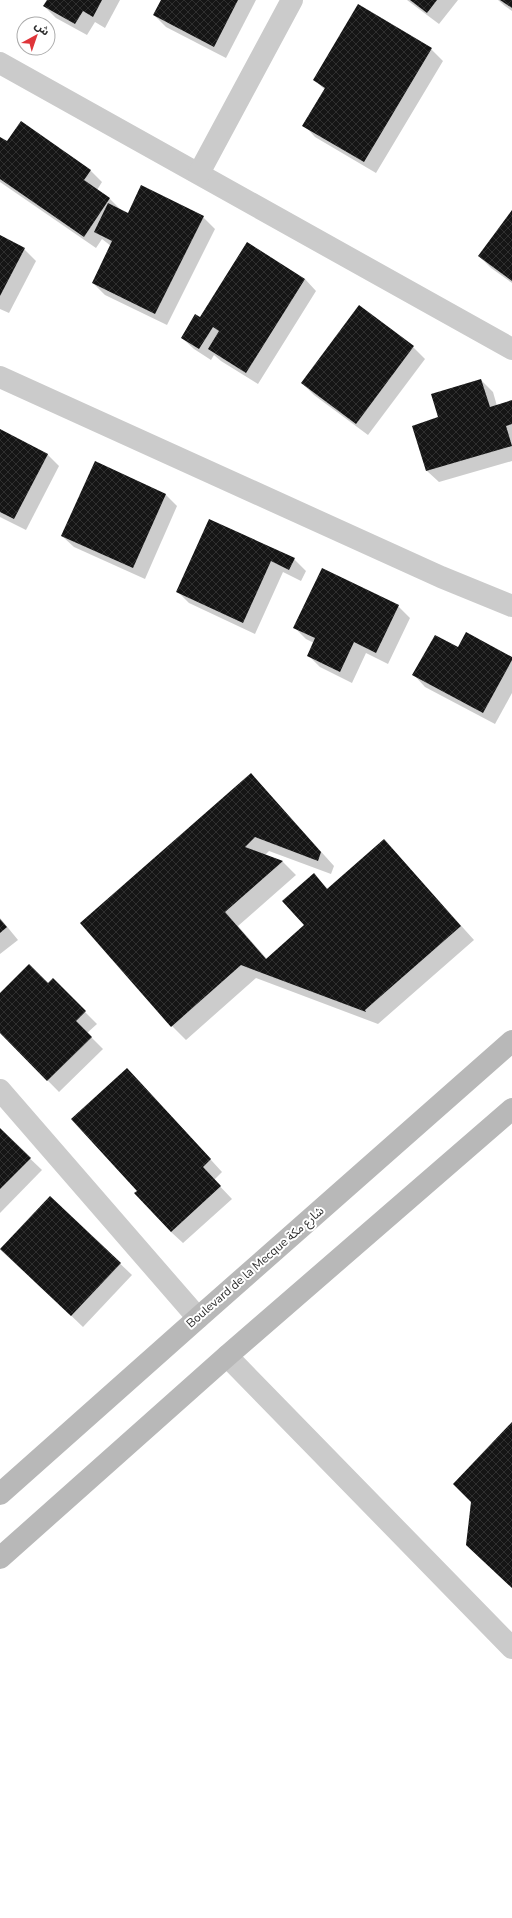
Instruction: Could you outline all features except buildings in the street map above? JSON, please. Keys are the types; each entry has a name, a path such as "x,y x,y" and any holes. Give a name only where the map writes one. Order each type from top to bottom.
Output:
{"main road":[{"name":"Boulevard de la Mecque شارع مكة","path":"0,1494 512,1042"},
{"path":"0,1558 227,1356 512,1109"}],"street":[{"path":"199,173 292,0"},
{"path":"0,63 512,349"},
{"path":"0,377 487,598 512,606"},
{"path":"0,1090 198,1318"},
{"path":"227,1356 512,1648"}]}
